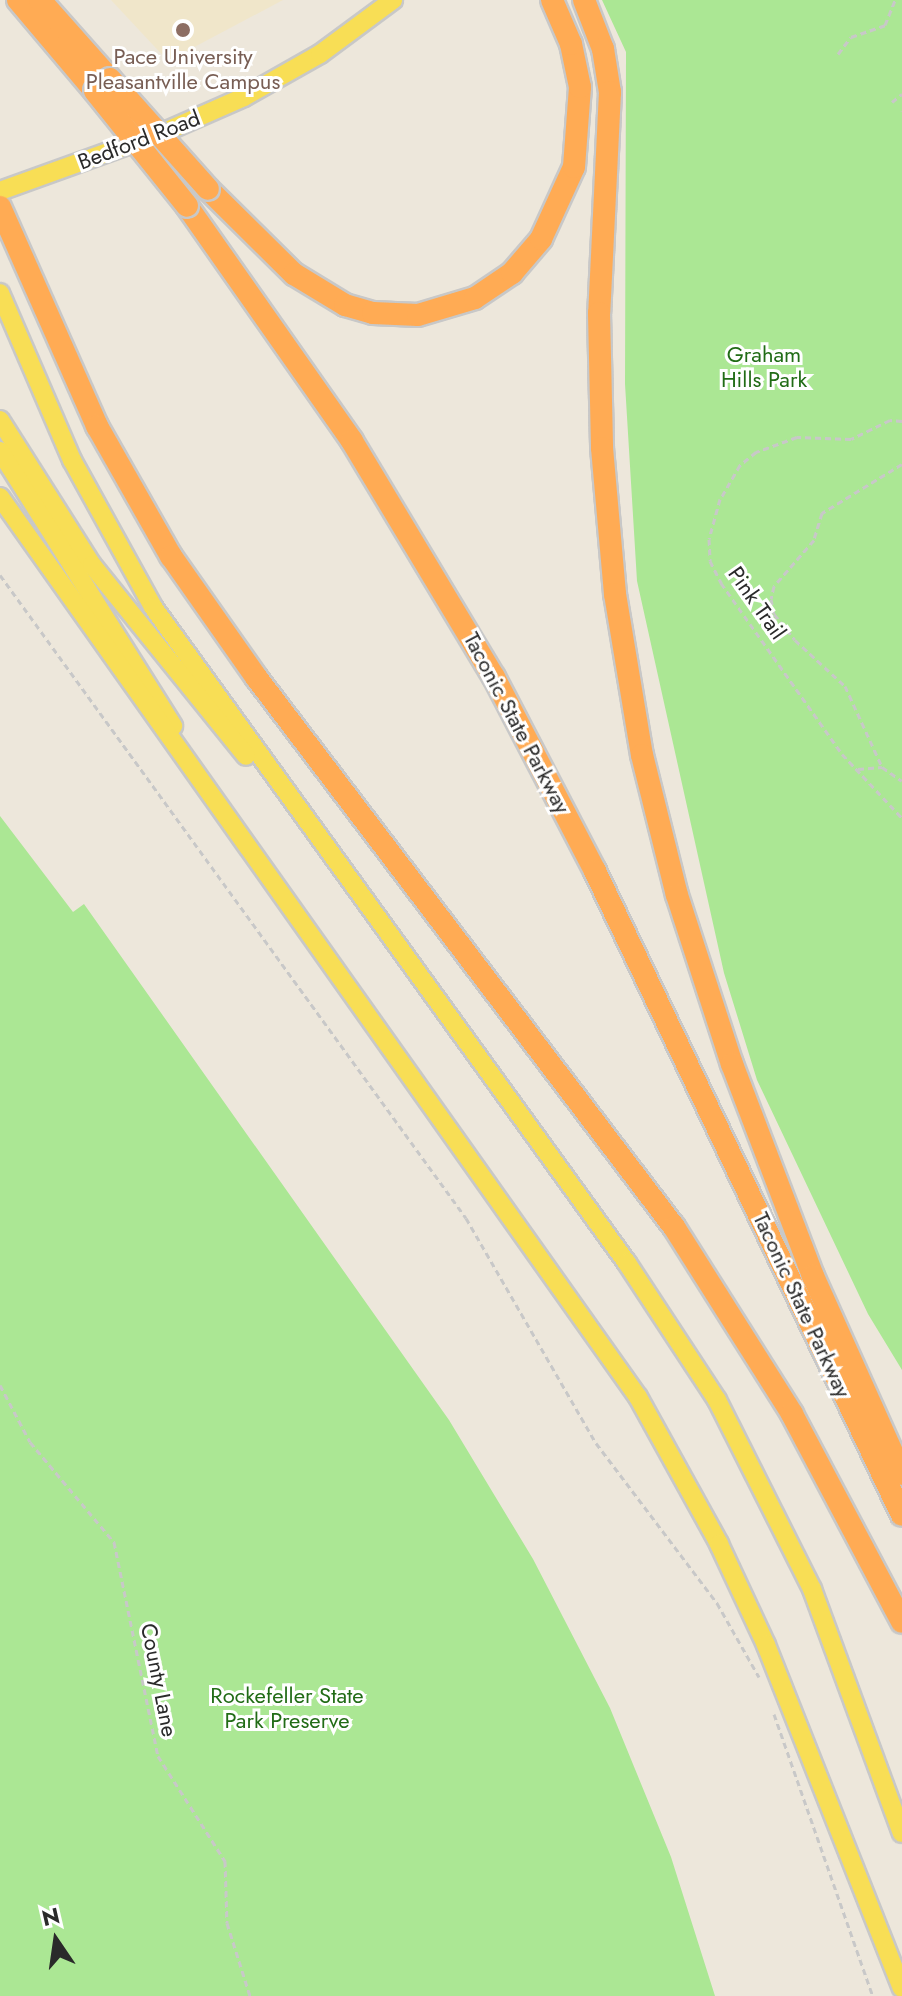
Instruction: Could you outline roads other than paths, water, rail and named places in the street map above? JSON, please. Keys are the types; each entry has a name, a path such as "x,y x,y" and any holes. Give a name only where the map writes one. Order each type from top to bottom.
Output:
{"highway":[{"name":"Taconic State Parkway","path":"18,0 102,85 352,441 494,677 595,871 902,1515"},
{"path":"40,0 102,85 294,274 345,305 373,313 418,315 475,298 512,273 541,239 574,167 580,87 571,44 552,0"},
{"path":"584,0 603,49 610,92 599,313 606,506 619,624 645,768 686,923 742,1093 827,1307 902,1474"},
{"path":"0,207 91,415 171,556 256,677 681,1237 792,1414 902,1622"}],"main road":[{"name":"Bedford Road","path":"0,191 244,97 329,48 393,0"},
{"path":"0,293 59,433 138,583 627,1263 717,1400 812,1589 902,1833"},
{"path":"0,420 115,595 332,855"},
{"path":"0,451 251,854"},
{"path":"0,497 638,1397 761,1632 902,1988"}],"place":[{"name":"Pace University Pleasantville Campus","path":"183,30"}],"park label":[{"name":"Graham Hills Park","path":"764,366"},
{"name":"Rockefeller State Park Preserve","path":"287,1708"}]}
